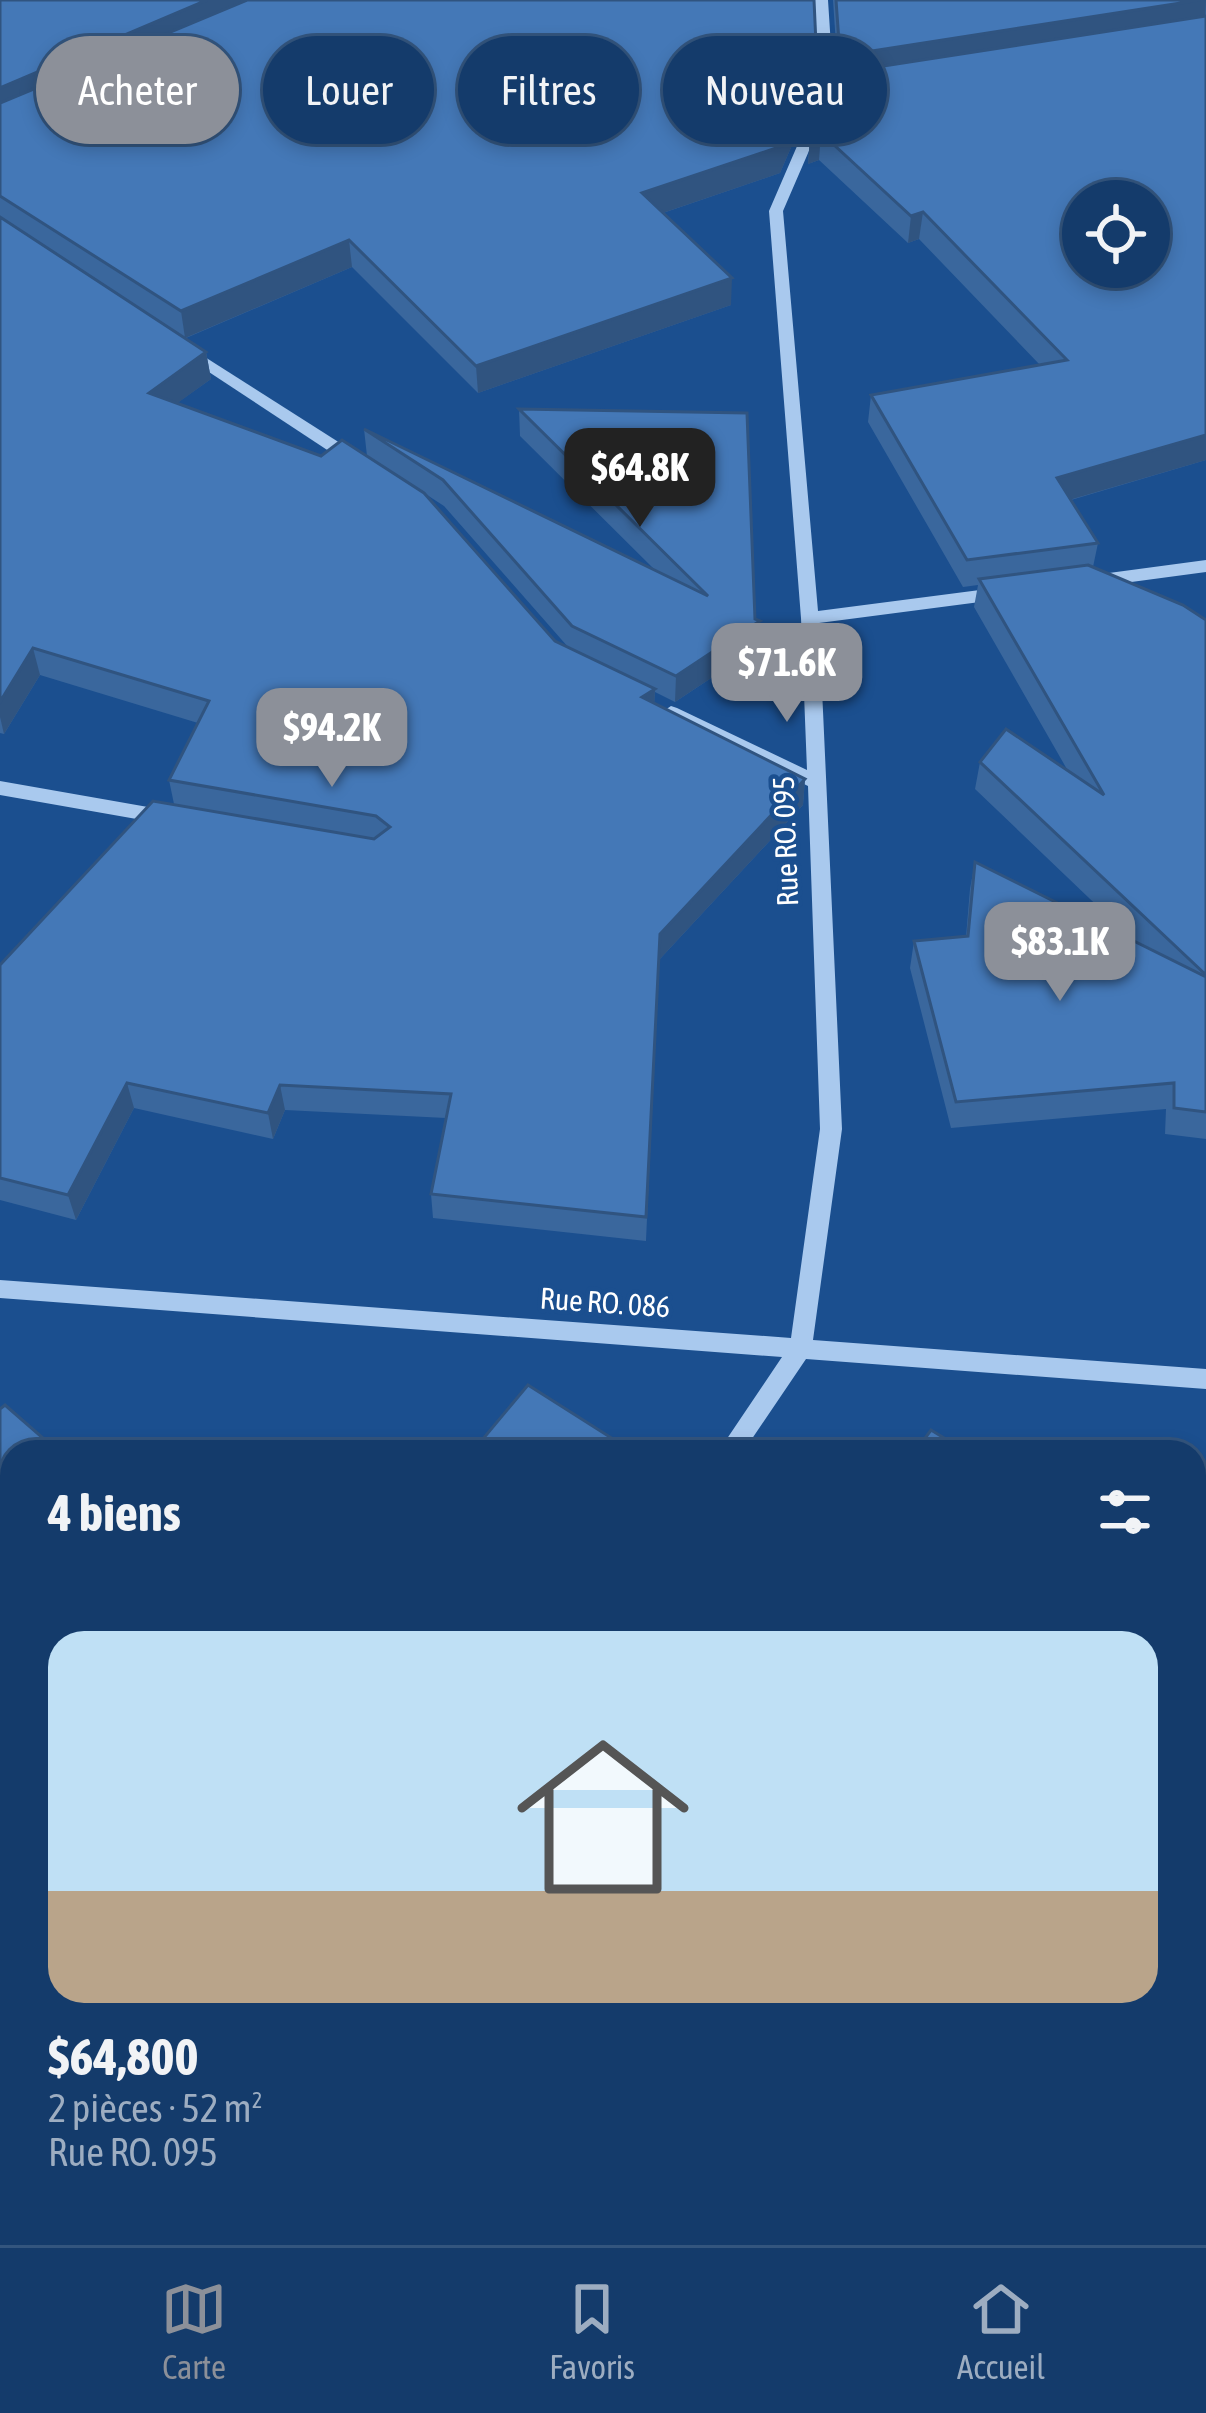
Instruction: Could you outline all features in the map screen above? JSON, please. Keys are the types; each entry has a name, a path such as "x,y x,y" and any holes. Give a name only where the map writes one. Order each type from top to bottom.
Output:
{"street":[{"name":"Rue RO. 095","path":"821,0 823,36"},
{"name":"Rue RO. 095","path":"738,1440 801,1348 831,1129 810,618 776,211 805,144"},
{"path":"178,344 376,474"},
{"path":"1066,584 1206,566"},
{"path":"810,618 1020,591"},
{"path":"648,701 817,783"},
{"path":"0,788 189,821"},
{"name":"Rue RO. 086","path":"0,1289 1206,1379"}],"building":[{"path":"0,0 207,0 122,36 36,36 36,73 0,88"},
{"path":"247,0 814,0 816,36 663,36 663,144 783,144 642,193 732,278 476,366 349,240 181,311 0,196 0,103 36,88 36,144 239,144 239,36 161,36"},
{"path":"836,0 1200,0 887,49 887,36 839,36"},
{"path":"1206,16 1206,435 1057,478 1098,543 967,560 871,395 1067,360 923,212 911,216 833,144 887,144 887,65"},
{"path":"0,217 206,352 149,393 321,456 342,440 424,493 555,641 655,689 642,697 805,779 660,934 646,1217 431,1194 451,1094 280,1085 268,1113 127,1083 68,1195 0,1178 0,965 153,801 374,839 390,827 376,816 169,780 209,701 33,648 0,702"},
{"path":"519,409 747,413 755,619 760,621 755,624 756,643 744,631 676,676 572,626 443,480 364,429 708,596"},
{"path":"1088,565 1183,605 1206,620 1206,975 980,762 1006,729 1104,795 979,579"},
{"path":"975,862 1206,977 1206,1112 1174,1108 1174,1083 956,1102 914,941 968,936"},
{"path":"528,1385 615,1440 482,1440"},
{"path":"5,1405 45,1440 0,1440 0,1409"},
{"path":"931,1430 947,1440 924,1440"}]}
